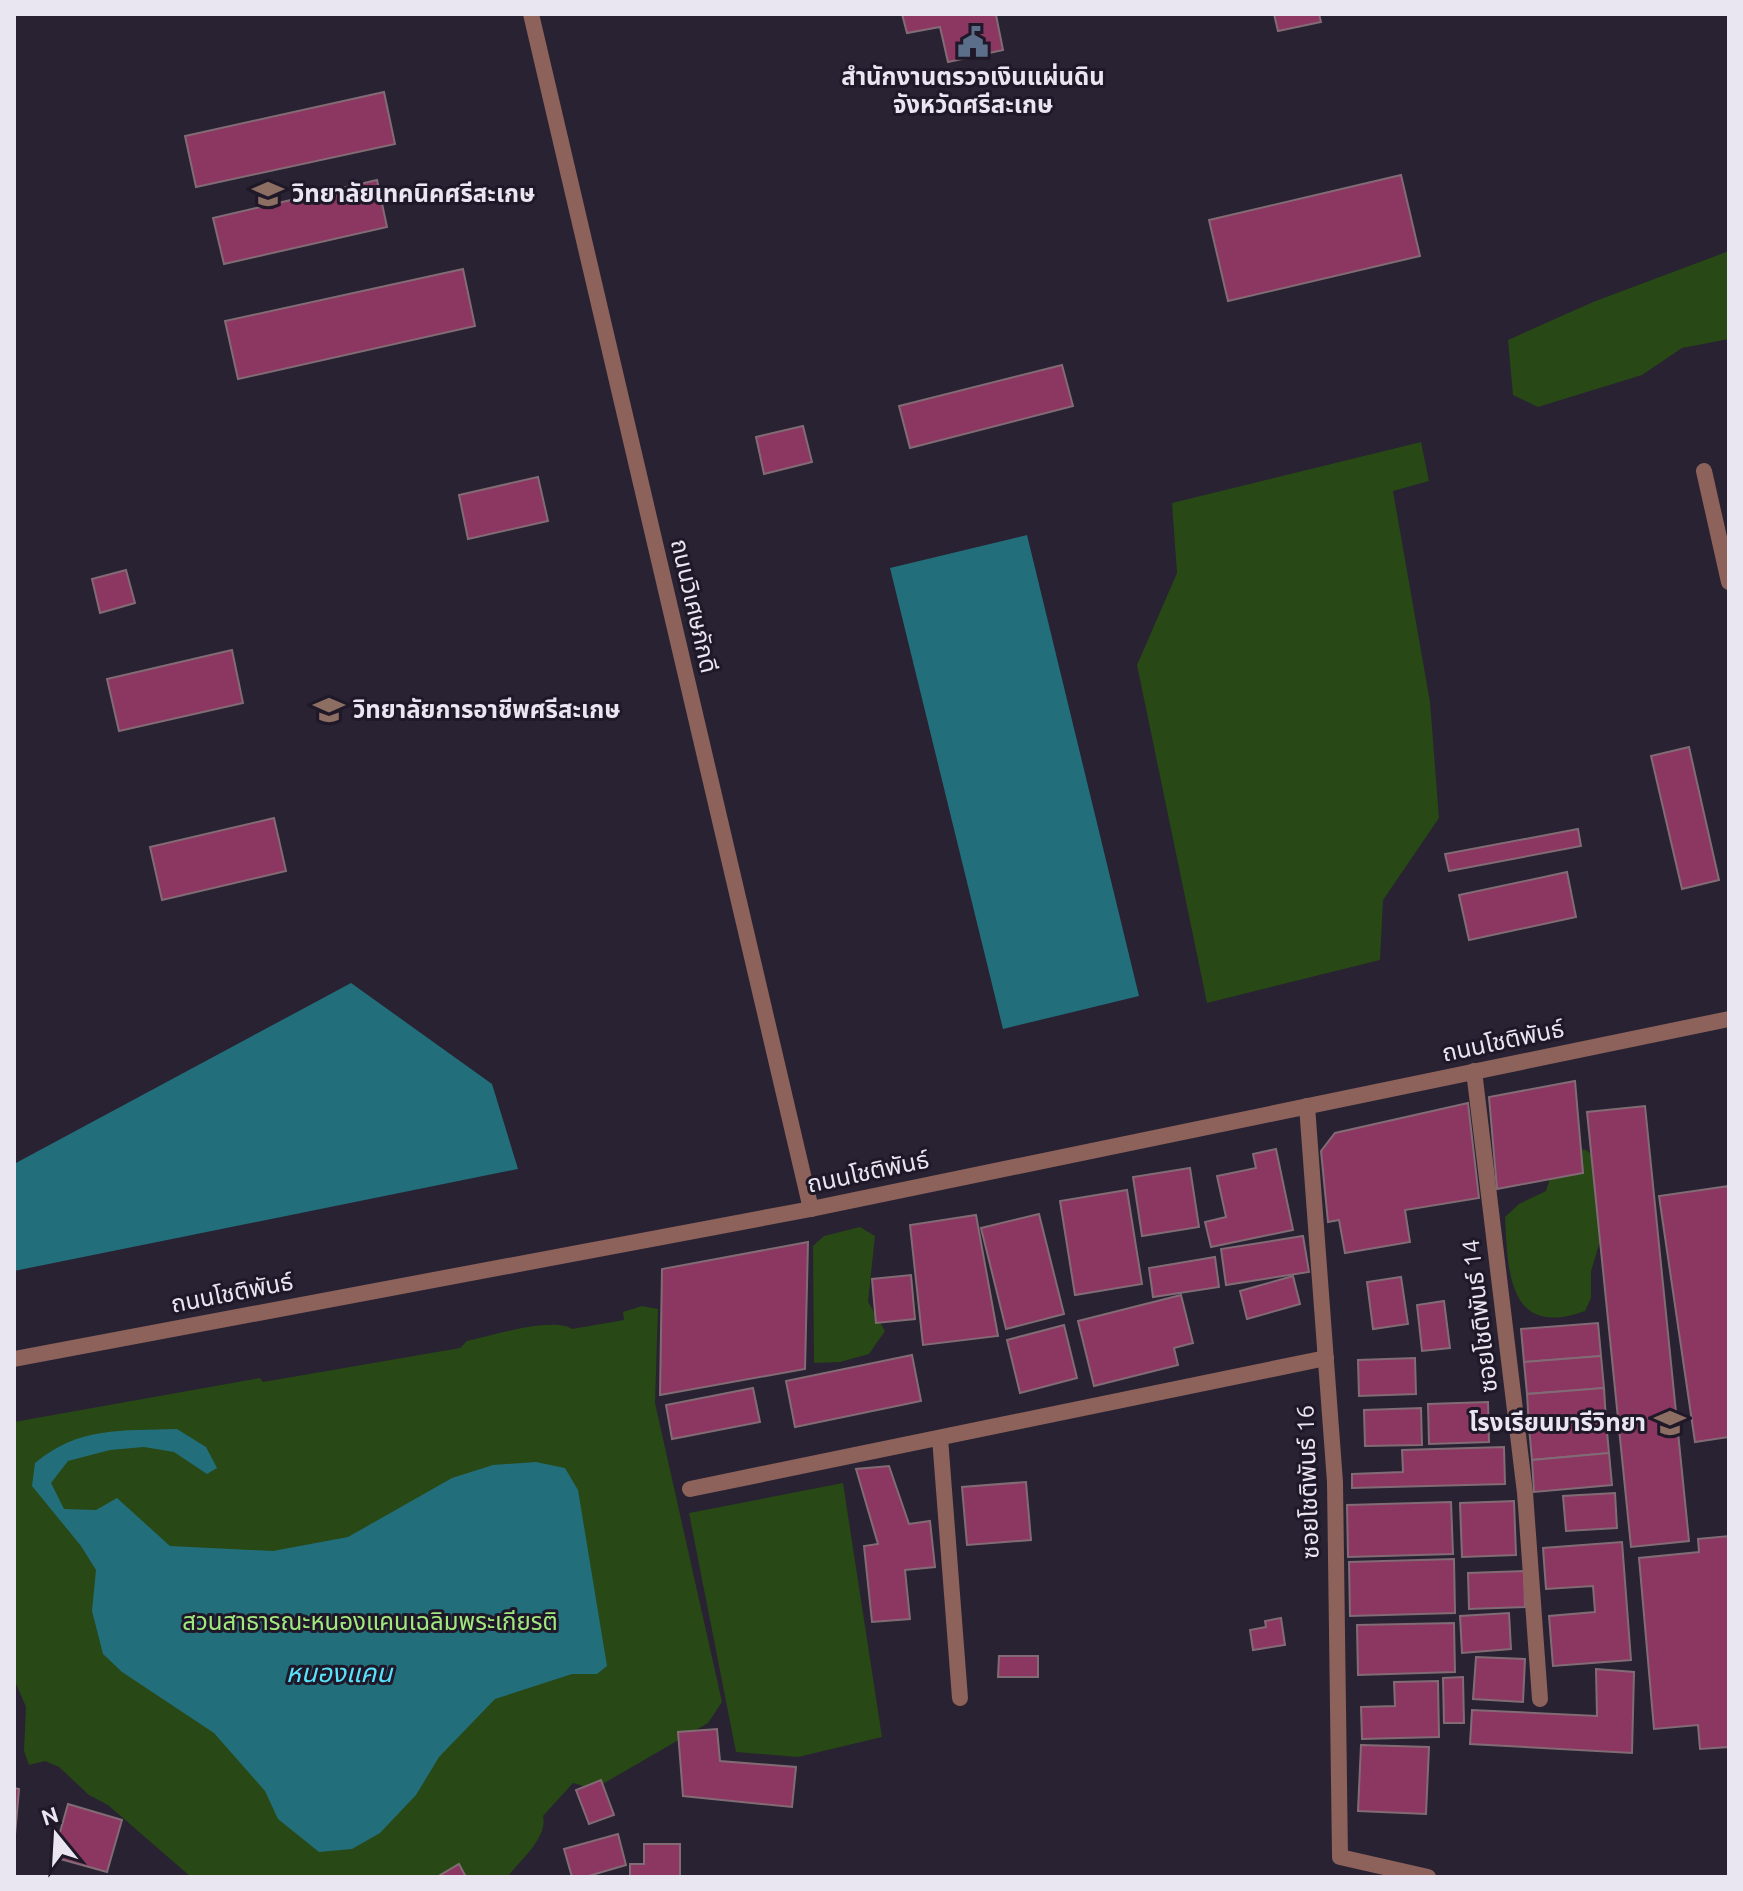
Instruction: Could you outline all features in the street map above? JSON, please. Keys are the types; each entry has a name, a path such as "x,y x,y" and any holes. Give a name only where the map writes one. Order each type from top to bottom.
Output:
{"street":[{"name":"ถนนวิเศษภักดี","path":"531,14 811,1209"},
{"path":"1704,471 1729,582"},
{"name":"ถนนโชติพันธ์","path":"14,1359 811,1209 1729,1019"},
{"name":"ซอยโชติพันธ์ 14","path":"1474,1071 1525,1493 1540,1699"},
{"name":"ซอยโชติพันธ์ 16","path":"1307,1106 1335,1482 1340,1857 1428,1877"},
{"path":"690,1489 1326,1358"},
{"path":"940,1438 960,1698"}],"green space":[{"path":"1729,251 1729,339 1682,348 1642,375 1538,407 1513,395 1508,340 1593,302"},
{"path":"1421,442 1429,481 1393,491 1430,702 1439,818 1383,900 1380,960 1207,1003 1137,665 1177,573 1172,503"},
{"path":"1573,1148 1586,1150 1595,1157 1608,1215 1591,1271 1591,1298 1585,1311 1560,1317 1540,1316 1527,1308 1517,1295 1508,1259 1505,1217 1519,1204 1546,1191 1557,1156"},
{"path":"860,1227 875,1236 868,1302 885,1331 869,1354 840,1362 814,1363 813,1246 824,1236"},
{"name":"สวนสาธารณะหนองแคนเฉลิมพระเกียรติ","path":"642,1306 658,1309 655,1403 722,1702 708,1723 594,1789 573,1783 543,1816 538,1840 509,1875 191,1877 59,1767 45,1761 29,1765 24,1751 26,1707 14,1679 14,1422 260,1378 263,1382 460,1348 467,1341 521,1328 551,1325 572,1329 624,1320 623,1312"},
{"path":"843,1483 882,1737 798,1757 736,1752 689,1513"}],"water":[{"path":"1027,535 1139,996 1003,1029 890,568"},
{"path":"351,983 492,1084 518,1169 14,1271 14,1164"},
{"name":"หนองแคน","path":"177,1429 206,1447 217,1468 207,1474 174,1452 144,1447 110,1450 68,1461 51,1483 64,1509 96,1510 117,1498 170,1546 273,1551 348,1537 452,1478 493,1465 536,1462 565,1468 578,1490 607,1666 597,1674 572,1674 495,1699 439,1757 416,1795 380,1833 352,1849 319,1852 278,1819 265,1791 214,1733 122,1672 103,1654 92,1611 96,1570 81,1546 32,1486 35,1463 68,1442 102,1433"}],"building":[{"name":"สำนักงานตรวจเงินแผ่นดิน จังหวัดศรีสะเกษ","path":"902,14 999,14 996,15 1003,50 948,62 940,27 907,33"},
{"path":"1274,14 1319,14 1321,22 1278,31"},
{"path":"384,92 395,144 196,187 185,136"},
{"path":"1401,175 1420,256 1228,301 1209,220"},
{"path":"377,180 387,227 224,264 213,218"},
{"path":"463,269 475,326 238,379 225,321"},
{"path":"1062,365 1073,406 910,448 899,406"},
{"path":"803,426 812,462 764,474 756,437"},
{"path":"538,477 548,521 468,539 459,495"},
{"path":"126,570 135,603 100,613 92,579"},
{"path":"232,650 243,703 119,731 107,679"},
{"path":"1689,747 1719,880 1682,889 1651,756"},
{"path":"274,818 286,871 162,900 150,847"},
{"path":"1578,829 1581,846 1449,871 1445,854"},
{"path":"1567,872 1576,917 1469,940 1459,895"},
{"path":"1575,1081 1583,1173 1497,1189 1489,1097"},
{"path":"1468,1103 1479,1198 1405,1210 1410,1242 1345,1253 1339,1220 1328,1222 1321,1151 1335,1133"},
{"path":"1645,1106 1689,1541 1631,1547 1587,1112"},
{"path":"1276,1149 1293,1230 1211,1247 1205,1222 1226,1217 1217,1176 1256,1168 1253,1154"},
{"path":"1190,1168 1199,1227 1142,1236 1133,1177"},
{"path":"1729,1186 1729,1437 1695,1442 1659,1196"},
{"path":"1127,1190 1142,1284 1075,1295 1060,1201"},
{"path":"1039,1214 1064,1314 1006,1329 981,1228"},
{"path":"976,1215 998,1336 923,1345 910,1225"},
{"path":"1303,1236 1309,1272 1226,1285 1221,1249"},
{"path":"808,1242 805,1369 660,1395 662,1269"},
{"path":"1215,1257 1219,1287 1153,1297 1149,1268"},
{"path":"911,1275 915,1319 876,1323 872,1279"},
{"path":"1293,1276 1300,1304 1247,1319 1240,1291"},
{"path":"1401,1277 1408,1324 1373,1329 1367,1282"},
{"path":"1181,1295 1193,1343 1174,1348 1178,1365 1094,1386 1078,1321"},
{"path":"1444,1301 1450,1348 1422,1351 1417,1305"},
{"path":"1598,1323 1601,1356 1524,1362 1521,1329"},
{"path":"1064,1325 1077,1378 1020,1393 1007,1340"},
{"path":"912,1355 921,1401 795,1427 786,1381"},
{"path":"1601,1356 1604,1388 1527,1394 1524,1362"},
{"path":"1415,1358 1416,1394 1359,1396 1358,1360"},
{"path":"753,1388 760,1422 672,1439 666,1405"},
{"path":"1604,1388 1606,1421 1529,1427 1527,1394"},
{"path":"1488,1402 1489,1442 1429,1444 1428,1404"},
{"path":"1421,1408 1422,1445 1365,1446 1364,1410"},
{"path":"1606,1421 1609,1453 1532,1460 1529,1427"},
{"path":"1504,1447 1505,1484 1352,1488 1352,1474 1403,1472 1402,1450"},
{"path":"1609,1453 1612,1485 1534,1492 1532,1460"},
{"path":"889,1466 909,1524 930,1521 935,1567 905,1570 910,1619 872,1622 864,1546 878,1544 856,1469"},
{"path":"1026,1482 1031,1540 967,1545 962,1487"},
{"path":"1615,1493 1617,1528 1566,1531 1563,1496"},
{"path":"1514,1501 1516,1555 1462,1557 1460,1503"},
{"path":"1451,1502 1453,1554 1348,1557 1347,1505"},
{"path":"1729,1536 1729,1747 1700,1749 1698,1725 1654,1729 1639,1558 1699,1552 1698,1539"},
{"path":"1622,1542 1631,1660 1553,1666 1549,1616 1595,1612 1593,1586 1546,1589 1543,1548"},
{"path":"1454,1559 1455,1613 1350,1616 1349,1562"},
{"path":"1524,1571 1525,1607 1469,1609 1468,1573"},
{"path":"1509,1613 1511,1649 1462,1653 1460,1616"},
{"path":"1281,1618 1285,1645 1253,1650 1250,1630 1266,1627 1265,1621"},
{"path":"1454,1623 1455,1672 1358,1675 1357,1625"},
{"path":"999,1656 1038,1656 1038,1677 998,1677"},
{"path":"1476,1657 1525,1659 1523,1702 1473,1699"},
{"path":"1596,1669 1634,1672 1632,1753 1470,1744 1472,1710 1597,1716"},
{"path":"1463,1677 1464,1723 1444,1723 1443,1678"},
{"path":"1438,1681 1439,1737 1362,1739 1361,1707 1395,1706 1394,1682"},
{"path":"717,1729 720,1761 796,1767 792,1807 683,1796 678,1732"},
{"path":"1361,1745 1429,1747 1426,1814 1358,1811"},
{"path":"601,1780 614,1815 589,1824 576,1790"},
{"path":"14,1788 19,1789 14,1846"},
{"path":"68,1804 122,1820 107,1872 53,1857"},
{"path":"618,1834 626,1865 585,1877 572,1877 564,1849"},
{"path":"644,1844 680,1844 680,1877 630,1877 630,1864 644,1864"},
{"path":"459,1864 466,1877 437,1877"}],"place":[{"name":"สำนักงานตรวจเงินแผ่นดิน จังหวัดศรีสะเกษ","path":"973,42"},
{"name":"วิทยาลัยเทคนิคศรีสะเกษ","path":"268,194"},
{"name":"วิทยาลัยการอาชีพศรีสะเกษ","path":"329,710"},
{"name":"โรงเรียนมารีวิทยา","path":"1670,1423"}]}
